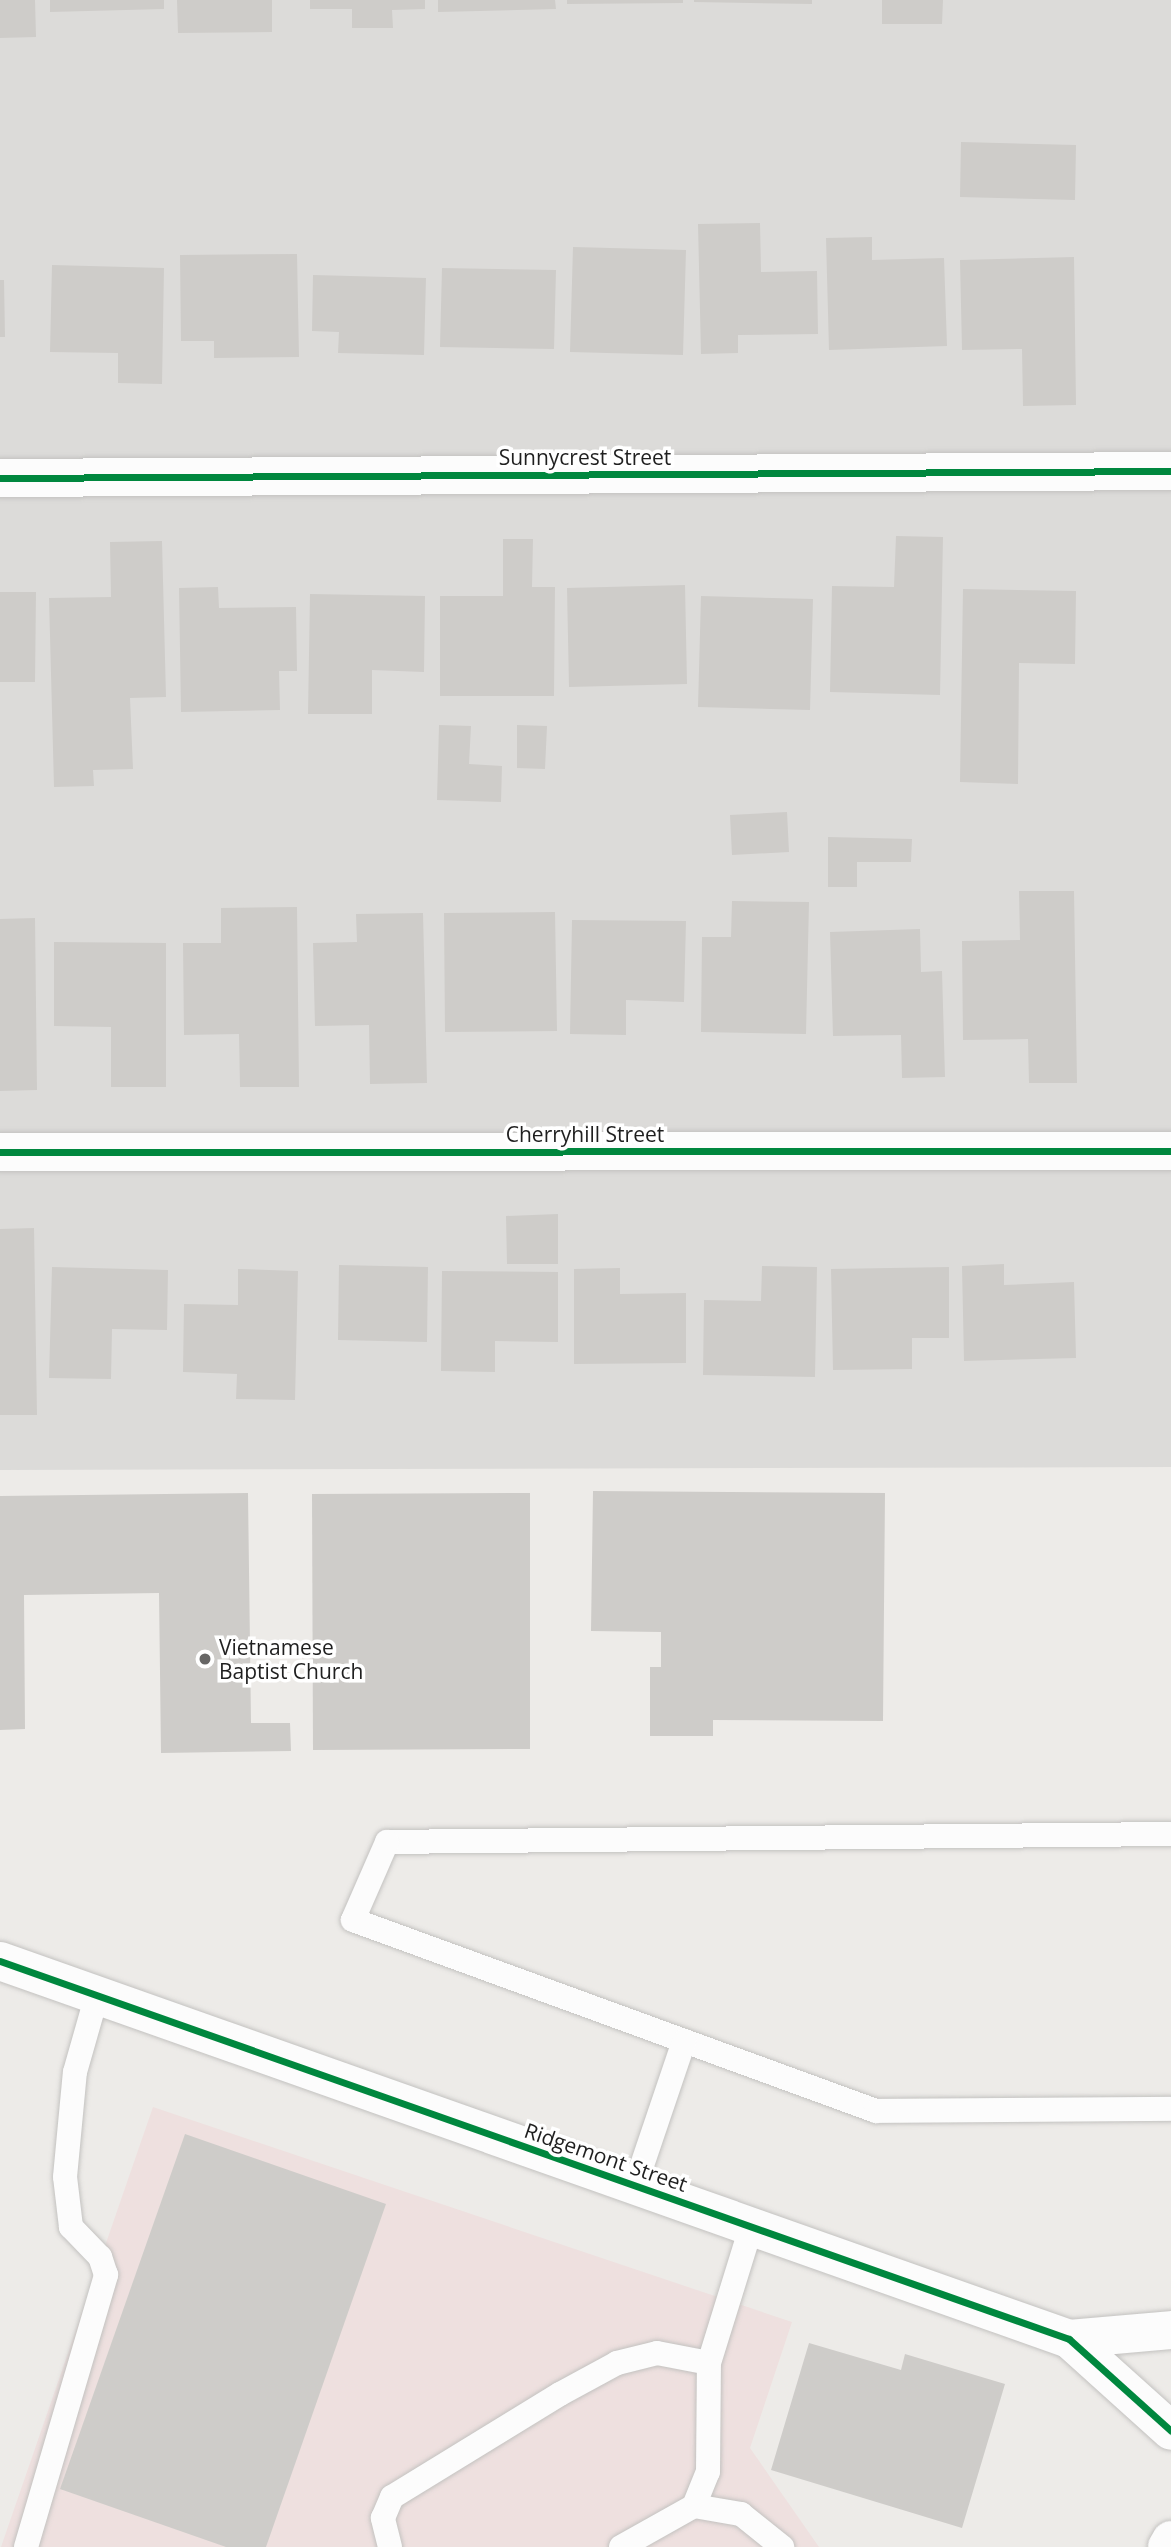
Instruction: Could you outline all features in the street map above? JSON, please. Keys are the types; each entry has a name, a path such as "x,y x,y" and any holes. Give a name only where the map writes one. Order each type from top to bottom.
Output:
{"street":[{"name":"Sunnycrest Street","path":"0,478 1171,471"},
{"name":"Cherryhill Street","path":"0,1152 1171,1151"},
{"name":"Ridgemont Street","path":"0,1961 1069,2339 1168,2422 1171,2431"},
{"name":"Ridgemont Street","path":"1069,2339 1171,2330"},
{"path":"1167,2547 1171,2540"}],"lane":[{"path":"1171,1834 387,1842 353,1920 877,2111 1171,2109"},
{"path":"26,2547 106,2275 100,2257 71,2227 65,2177 75,2071 97,1995"},
{"path":"635,2186 684,2041"},
{"path":"621,2547 694,2506 708,2472 709,2363 751,2227"},
{"path":"390,2547 383,2518 391,2497 560,2394 617,2363 657,2353 709,2363"},
{"path":"694,2506 741,2514 782,2547"}],"shaded area":[{"path":"0,0 1171,0 1171,1467 0,1470"},
{"path":"153,2107 792,2322 750,2448 819,2547 1,2547"}],"building":[{"path":"0,0 35,0 36,37 0,38"},
{"path":"50,0 164,0 164,9 50,12"},
{"path":"177,0 272,0 272,32 178,33"},
{"path":"310,0 425,0 425,9 392,10 393,28 352,28 352,9 310,9"},
{"path":"438,0 555,0 556,9 438,12"},
{"path":"567,0 683,0 683,3 567,4"},
{"path":"812,0 812,4 694,2"},
{"path":"882,0 943,0 942,24 882,24"},
{"path":"961,142 1076,145 1075,200 960,197"},
{"path":"760,223 761,272 817,271 818,334 738,335 738,353 701,354 698,224"},
{"path":"872,237 872,260 944,258 947,346 829,350 826,238"},
{"path":"573,247 686,250 683,355 570,352"},
{"path":"297,254 299,357 214,358 214,341 181,341 180,255"},
{"path":"1074,257 1076,405 1023,406 1022,349 962,350 960,260"},
{"path":"52,265 164,268 162,384 118,383 118,353 50,352"},
{"path":"442,268 556,270 554,349 440,347"},
{"path":"313,275 426,278 424,355 338,353 339,332 312,331"},
{"path":"0,280 4,280 5,337 0,337"},
{"path":"896,536 943,537 940,695 830,692 832,586 894,587"},
{"path":"503,539 533,539 532,587 555,587 554,696 440,696 440,596 503,596"},
{"path":"162,541 166,697 130,698 133,769 93,770 94,786 54,787 49,598 111,597 110,542"},
{"path":"685,585 687,684 569,687 567,588"},
{"path":"218,587 219,608 296,607 297,671 279,671 280,710 181,712 179,588"},
{"path":"963,589 1076,591 1075,664 1019,663 1018,784 960,782"},
{"path":"0,592 36,592 35,682 0,682"},
{"path":"310,594 425,596 424,672 372,670 372,714 308,714"},
{"path":"701,596 813,599 810,710 698,707"},
{"path":"439,725 471,726 469,764 502,766 501,802 437,800"},
{"path":"517,725 547,726 545,769 517,768"},
{"path":"787,812 789,852 732,855 730,815"},
{"path":"828,837 912,839 911,862 857,862 857,887 828,887"},
{"path":"1019,891 1074,891 1077,1083 1029,1083 1028,1039 963,1040 962,941 1020,940"},
{"path":"732,901 809,902 806,1034 701,1032 702,937 731,937"},
{"path":"297,907 299,1087 240,1087 239,1034 184,1035 183,943 221,943 221,908"},
{"path":"555,912 557,1031 445,1032 444,913"},
{"path":"423,913 427,1083 370,1084 369,1025 315,1026 313,943 357,942 356,914"},
{"path":"35,918 37,1090 0,1091 0,919"},
{"path":"572,920 686,921 684,1002 626,1000 626,1035 570,1034"},
{"path":"920,929 921,972 942,971 945,1077 902,1078 901,1035 833,1036 830,932"},
{"path":"54,942 166,943 166,1087 111,1087 111,1027 54,1026"},
{"path":"558,1214 558,1264 507,1264 506,1216"},
{"path":"34,1228 37,1415 0,1415 0,1229"},
{"path":"1004,1264 1004,1285 1074,1282 1076,1358 964,1361 962,1266"},
{"path":"339,1265 428,1267 427,1342 338,1340"},
{"path":"762,1266 817,1267 815,1377 703,1375 704,1300 761,1301"},
{"path":"52,1267 168,1270 167,1330 112,1329 111,1379 49,1378"},
{"path":"949,1267 949,1338 912,1338 912,1369 833,1370 831,1269"},
{"path":"620,1268 620,1294 686,1293 686,1363 574,1364 574,1269"},
{"path":"238,1269 298,1271 295,1400 236,1399 237,1374 183,1372 184,1304 238,1305"},
{"path":"442,1271 558,1272 558,1342 495,1341 495,1372 441,1371"},
{"path":"593,1491 885,1493 883,1721 713,1720 713,1736 650,1736 650,1667 661,1667 661,1632 591,1631"},
{"name":"Vietnamese Baptist Church","path":"248,1493 251,1723 290,1723 291,1751 161,1753 159,1593 24,1595 25,1729 0,1730 0,1496"},
{"path":"530,1493 530,1749 313,1750 312,1494"},
{"path":"185,2134 386,2204 266,2547 226,2547 60,2489"},
{"path":"809,2343 901,2370 905,2354 1005,2384 962,2528 771,2470"}],"cycle path":[{"path":"0,478 1171,471"},
{"path":"0,1152 1171,1151"},
{"path":"0,1961 1069,2339 1171,2431"}],"place":[{"name":"Vietnamese Baptist Church","path":"205,1659"}]}
